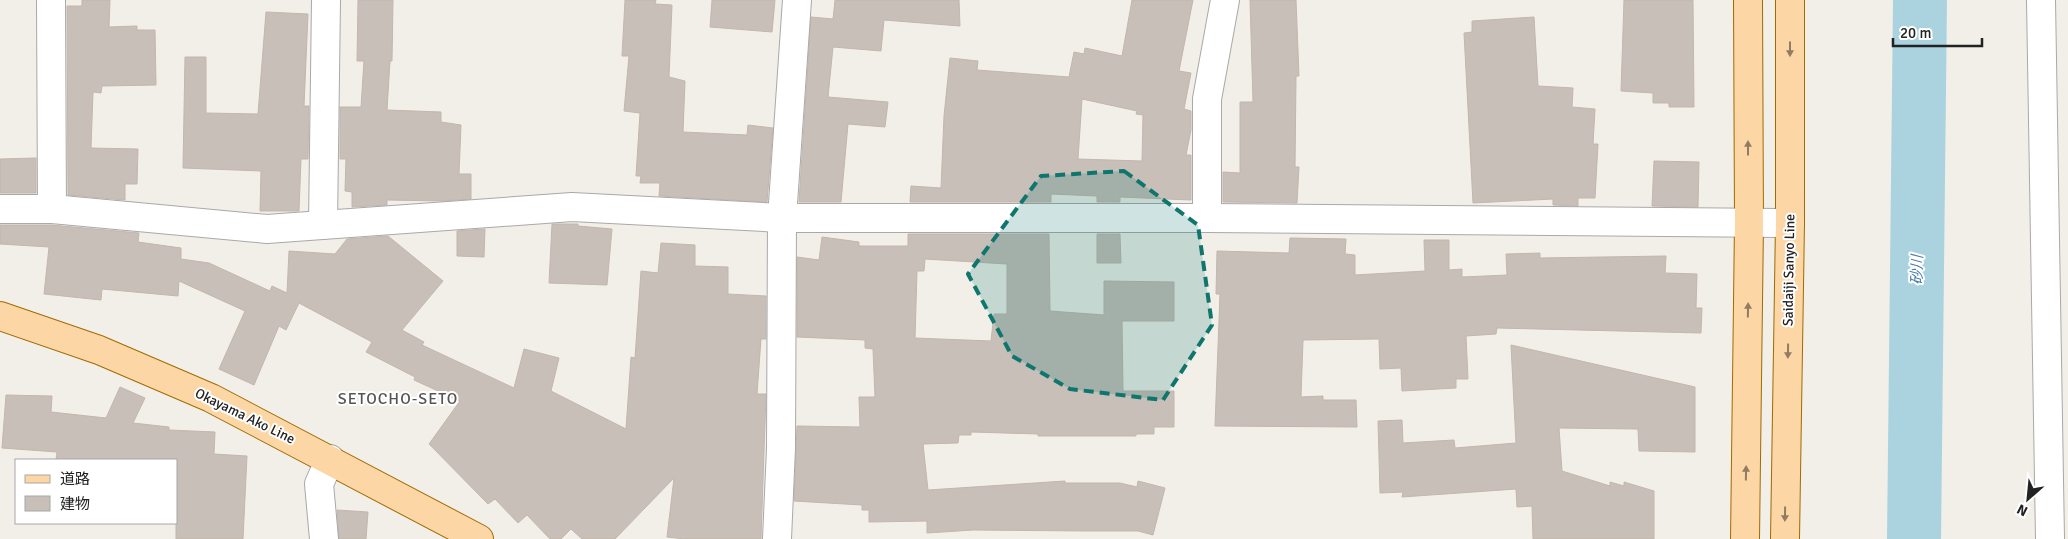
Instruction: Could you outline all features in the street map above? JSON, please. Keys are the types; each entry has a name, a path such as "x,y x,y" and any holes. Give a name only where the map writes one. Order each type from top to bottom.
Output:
{"main road":[{"path":"1745,539 1749,223 1748,0"},
{"name":"Saidaiji Sanyo Line","path":"1785,539 1790,223 1790,0"},
{"name":"Okayama Ako Line","path":"0,316 99,350 210,398 330,459 479,539"}],"street":[{"path":"50,0 52,209"},
{"path":"323,225 326,0"},
{"path":"777,539 781,448 782,218 797,0"},
{"path":"1207,218 1207,100 1225,0"},
{"path":"2041,0 2050,539"},
{"path":"0,209 52,209 267,228 572,206 782,218 1207,218 1790,223"},
{"path":"324,539 319,484 330,459"}],"highlighted area":[{"path":"1124,171 1198,225 1212,325 1163,400 1070,389 1012,356 968,274 1041,176"}],"building":[{"path":"82,0 110,0 109,27 137,26 137,30 155,30 156,85 102,86 101,93 93,92 91,148 138,149 137,184 125,184 125,200 68,195 67,6 82,6"},
{"path":"358,0 393,0 392,61 390,61 387,110 441,112 441,122 461,125 459,174 471,174 471,199 442,201 387,200 387,205 352,207 352,192 345,191 346,159 340,159 340,107 361,107 364,61 357,61"},
{"path":"625,0 656,0 655,4 672,5 669,77 685,81 683,132 747,135 748,125 773,128 767,202 659,196 660,183 640,183 641,176 636,176 640,113 624,111 629,56 622,56"},
{"path":"712,0 775,0 772,32 710,27"},
{"path":"835,0 959,0 960,26 884,20 881,51 833,47 828,97 888,102 885,127 848,124 841,202 799,202 811,17 833,19"},
{"path":"1132,0 1193,0 1179,71 1191,73 1184,109 1191,111 1191,130 1186,155 1191,155 1191,200 1120,197 1120,202 1097,202 1097,196 1051,194 1051,202 910,202 911,186 941,188 944,116 950,58 978,61 977,70 1069,77 1074,52 1084,54 1085,48 1122,56","holes":["1082,99 1137,111 1136,114 1143,115 1142,161 1078,159"]},
{"path":"1250,0 1296,0 1299,76 1296,76 1295,167 1299,167 1297,203 1223,202 1223,172 1240,173 1240,102 1253,102"},
{"path":"1624,0 1693,0 1694,107 1669,107 1669,103 1653,103 1653,93 1621,91"},
{"path":"266,12 308,14 304,106 309,106 308,159 301,159 299,211 260,211 261,171 183,168 185,57 206,57 206,113 258,114"},
{"path":"1534,17 1538,86 1573,88 1572,107 1595,109 1593,144 1598,144 1595,198 1578,198 1578,206 1553,205 1553,199 1473,203 1464,33 1472,32 1472,21"},
{"path":"36,158 36,193 0,193 0,159"},
{"path":"1654,161 1699,162 1698,207 1652,206"},
{"path":"552,224 578,224 578,226 612,229 607,285 549,283"},
{"path":"0,225 51,225 139,233 138,242 181,248 181,259 209,263 270,291 272,286 287,293 289,251 335,254 347,239 388,236 443,281 402,330 424,342 422,345 514,388 524,349 559,358 551,391 626,429 631,357 635,358 641,271 658,273 661,243 695,245 695,266 728,267 728,294 766,296 766,339 761,339 757,394 766,394 761,539 685,539 667,537 674,478 615,539 582,539 571,529 561,539 550,539 527,515 518,523 495,499 488,504 429,444 460,401 414,380 415,377 366,352 372,342 299,303 286,330 279,326 254,385 219,369 245,311 179,281 178,296 102,289 101,300 44,294 49,247 0,244"},
{"path":"485,229 484,257 457,256 457,231"},
{"path":"908,234 1049,234 1050,311 1104,315 1104,281 1174,282 1174,321 1122,321 1123,391 1174,391 1174,427 1154,427 1154,434 1136,434 1136,436 1038,436 1038,434 971,432 971,435 959,435 958,443 923,444 928,490 1065,481 1065,483 1120,483 1137,487 1138,481 1165,488 1153,535 1138,531 973,530 927,533 927,521 869,522 869,510 862,510 862,505 794,501 797,426 860,427 859,397 875,397 873,349 865,348 865,340 797,337 797,257 819,260 822,237 859,242 859,246 908,246","holes":["925,259 1007,264 1007,314 994,314 991,341 915,338 917,271 924,271"]},
{"path":"1097,234 1120,234 1121,263 1097,263"},
{"path":"1290,238 1346,239 1345,254 1355,255 1355,275 1425,271 1424,240 1449,240 1449,270 1462,269 1462,277 1507,275 1506,254 1540,253 1540,258 1666,256 1665,273 1697,274 1696,308 1702,308 1701,333 1497,328 1496,334 1466,336 1468,379 1456,379 1456,388 1402,391 1401,368 1380,369 1379,339 1303,340 1301,397 1323,396 1323,400 1356,400 1357,427 1215,426 1220,294 1216,294 1217,251 1289,253"},
{"path":"1511,345 1695,387 1695,452 1639,451 1638,429 1559,428 1562,471 1610,486 1610,482 1624,486 1624,482 1654,491 1654,539 1533,539 1532,506 1517,507 1516,489 1402,497 1403,492 1380,493 1378,421 1402,420 1403,443 1454,440 1455,448 1516,443"},
{"path":"120,387 145,398 133,423 169,427 169,430 215,432 214,454 247,456 243,539 176,539 176,524 178,524 178,459 56,459 57,452 2,448 6,395 52,396 51,412 106,418"},
{"path":"337,510 368,512 366,539 339,539"}],"waterway":[{"name":"砂川","path":"1914,539 1920,0"}],"district":[{"name":"SETOCHO-SETO","path":"398,399"}]}
